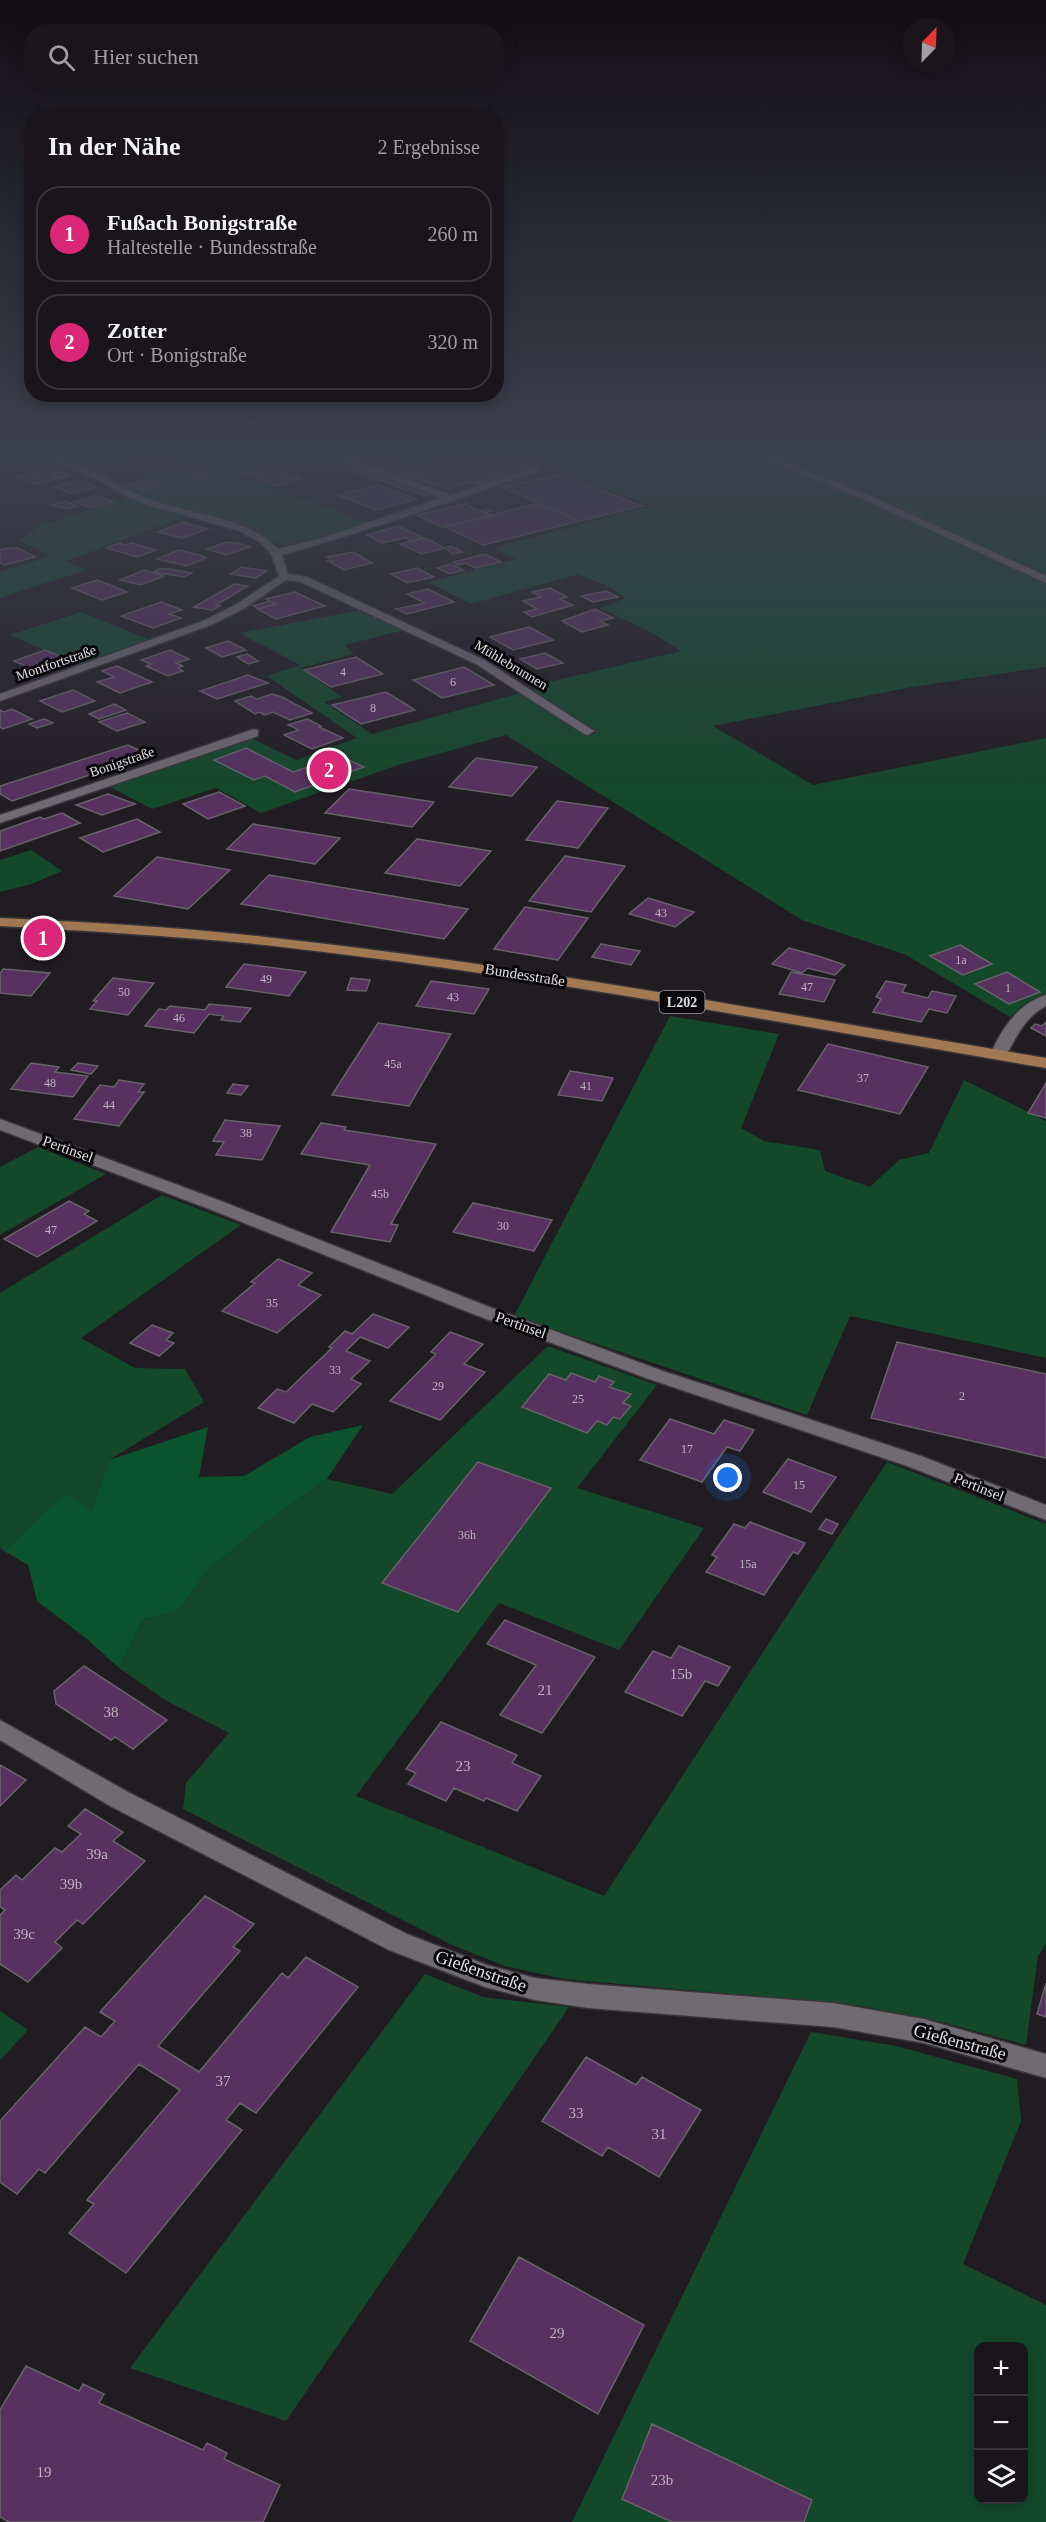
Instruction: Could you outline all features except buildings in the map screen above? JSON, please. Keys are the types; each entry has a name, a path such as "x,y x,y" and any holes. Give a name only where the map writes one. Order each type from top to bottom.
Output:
{"main road":[{"name":"Bundesstraße","path":"0,922 170,932 358,951 467,966 1046,1063"}],"street":[{"path":"1032,574 1046,580"},
{"name":"Montfortstraße","path":"0,698 207,623 250,601 284,577"},
{"name":"Mühlebrunnen","path":"284,577 303,579 480,662 588,731"},
{"name":"Bonigstraße","path":"0,819 254,733"},
{"path":"998,1055 1022,1014 1038,1002 1046,1000"},
{"name":"Pertinsel","path":"0,1124 215,1205 500,1318 653,1374 914,1461 1046,1513"},
{"name":"Gießenstraße","path":"0,1729 119,1799 398,1942 485,1976 535,1989 588,1996 833,2015 924,2031 1046,2067"}],"green space":[{"path":"0,574 75,574 0,598"},
{"path":"460,574 1030,574 1046,581 1046,667 912,687 713,726 813,785 1046,738 1046,996 1027,1002 1010,1017 904,954 802,920 506,735 398,765 261,813 216,788 152,809 110,787 251,738 296,760 357,738 267,676 300,665 239,633 361,610 404,630 345,645 354,654 300,668 342,697 324,702 372,734 521,693 587,735 596,733 533,691 540,684 681,651 649,631 600,608 626,598 610,587 578,574 471,604 428,582"},
{"path":"81,612 151,640 80,666 10,635"},
{"path":"31,850 62,871 31,884 0,892 0,860"},
{"path":"670,1016 779,1034 741,1128 764,1141 820,1150 825,1171 870,1187 899,1160 929,1153 964,1080 1046,1121 1046,1358 850,1316 807,1415 514,1316"},
{"path":"38,1147 106,1174 0,1235 0,1167"},
{"path":"162,1195 241,1225 81,1338 135,1368 185,1369 204,1402 109,1460 92,1510 64,1495 4,1551 0,1547 0,1293"},
{"path":"548,1346 657,1385 577,1488 704,1528 619,1650 499,1603 356,1796 604,1896 887,1462 1046,1524 1046,1944 1038,1956 1026,2045 946,2023 856,2005 564,1979 505,1966 452,1945 183,1809 186,1783 229,1733 165,1700 119,1668 143,1619 178,1611 209,1569 264,1524 327,1479 392,1494"},
{"path":"363,1425 327,1479 264,1524 209,1569 178,1611 143,1619 119,1668 87,1639 37,1601 28,1565 4,1551 64,1494 92,1510 109,1460 208,1427 199,1477 244,1476 310,1437"},
{"path":"425,1974 483,1997 569,2007 286,2421 130,2368"},
{"path":"0,2011 28,2030 0,2060"},
{"path":"811,2032 896,2046 1017,2079 1021,2121 963,2264 1046,2305 1046,2522 572,2522"}],"place":[{"name":"Zotter","path":"329,770"},
{"name":"Fußach Bonigstraße","path":"43,938"}]}
